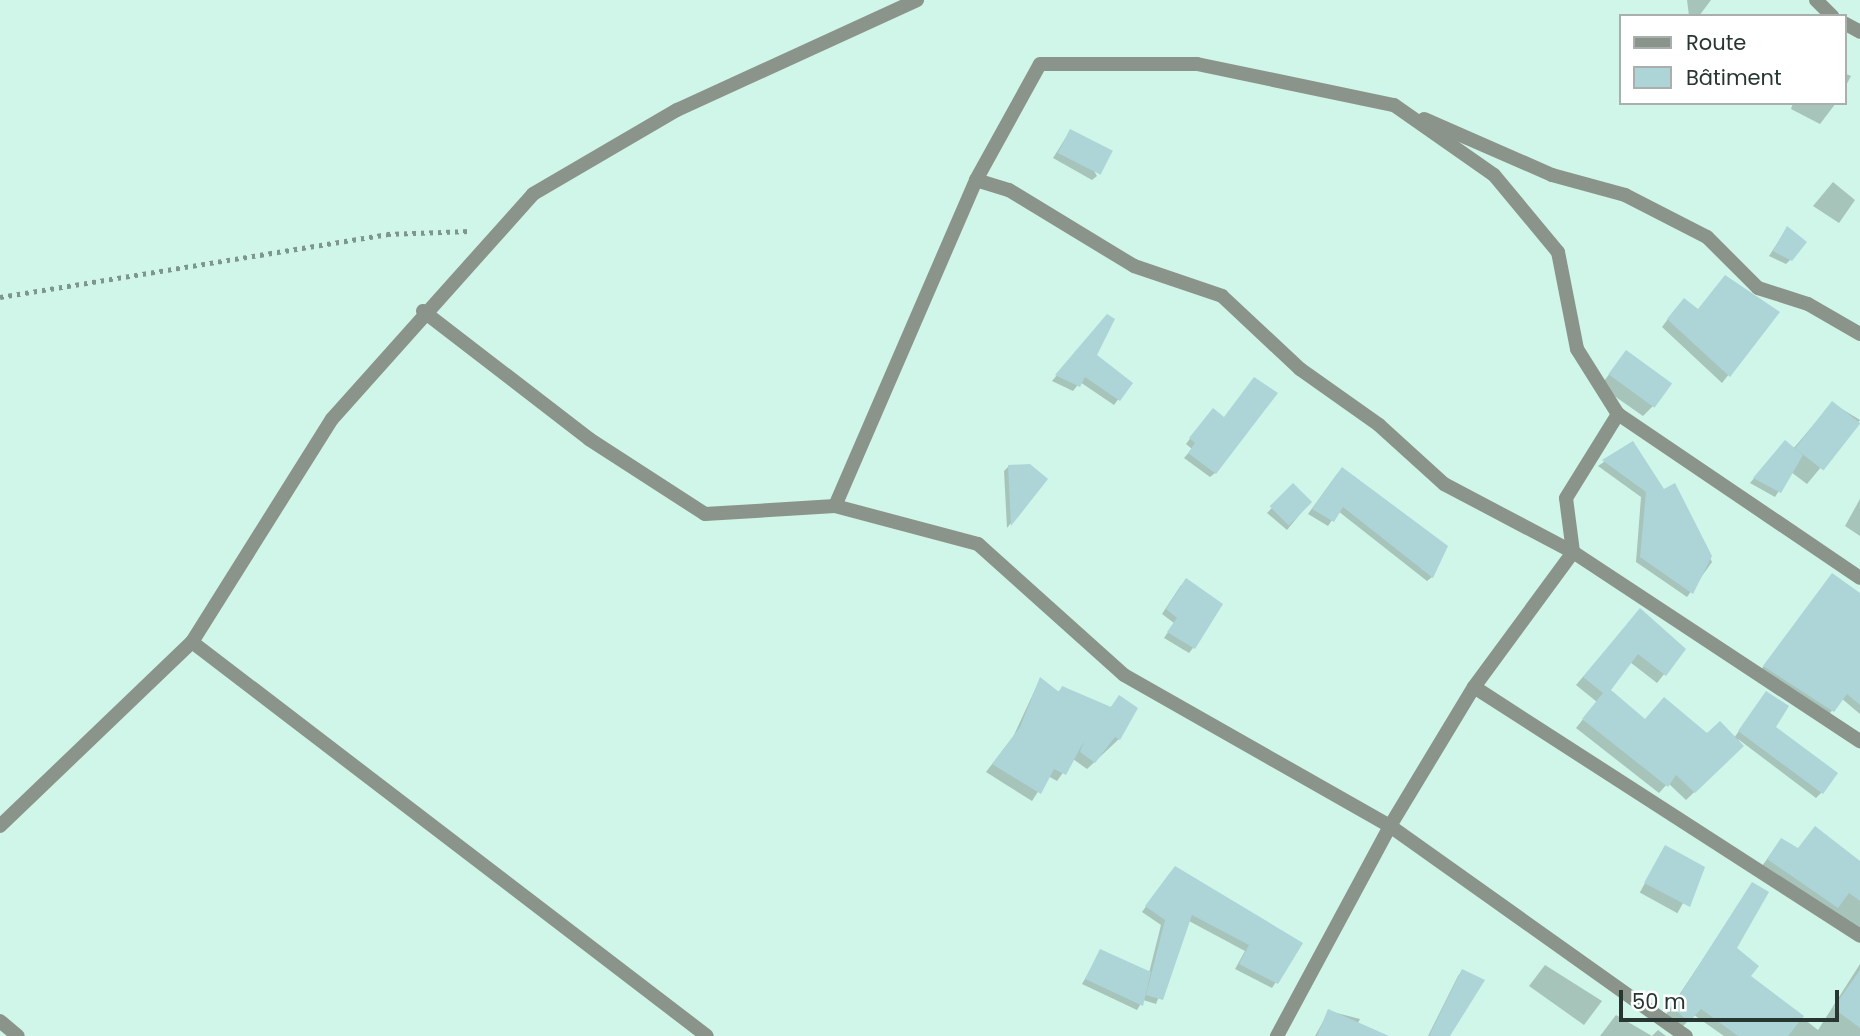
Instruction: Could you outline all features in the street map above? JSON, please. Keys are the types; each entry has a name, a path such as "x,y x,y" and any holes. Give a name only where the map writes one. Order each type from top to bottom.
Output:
{"street":[{"path":"0,826 192,642 332,419 423,311 533,194 677,110 917,0"},
{"path":"1816,0 1830,14"},
{"path":"835,506 976,180 1040,64 1197,64 1394,105 1552,175 1625,195 1707,237 1758,288 1808,304 1860,334"},
{"path":"1394,105 1493,174 1558,252 1577,349 1618,414 1860,578"},
{"path":"976,180 1009,190 1134,266 1223,296 1300,369 1379,425 1444,484 1573,552 1860,741"},
{"path":"423,311 589,439 705,514 835,506 978,544 1125,676 1390,826 1686,1036"},
{"path":"1278,1036 1390,826 1474,687 1573,552 1566,498 1618,414"},
{"path":"192,642 707,1036"},
{"path":"1474,687 1860,936"},
{"path":"0,1021 18,1036"}],"path":[{"path":"0,297 387,234 499,230"}],"building":[{"path":"1070,129 1113,151 1101,175 1058,153"},
{"path":"1787,226 1807,242 1792,261 1773,251"},
{"path":"1725,275 1780,312 1730,377 1667,319 1684,298 1698,309"},
{"path":"1107,314 1115,319 1097,355 1133,383 1120,401 1085,377 1080,387 1055,375"},
{"path":"1626,350 1672,384 1654,408 1608,374"},
{"path":"1254,377 1278,393 1216,474 1188,453 1195,443 1189,438 1213,408 1224,417"},
{"path":"1832,401 1860,424 1823,470 1795,448"},
{"path":"1785,440 1803,455 1781,493 1753,478"},
{"path":"1633,441 1664,489 1675,483 1712,556 1693,594 1640,557 1646,492 1602,460"},
{"path":"1030,464 1048,479 1011,526 1008,465"},
{"path":"1342,467 1448,546 1433,578 1343,507 1334,522 1312,509"},
{"path":"1293,483 1312,502 1289,525 1270,506"},
{"path":"1832,573 1860,593 1860,705 1847,694 1834,712 1763,666"},
{"path":"1186,578 1223,604 1195,649 1167,632 1177,618 1166,609"},
{"path":"1640,608 1686,649 1666,676 1638,654 1611,690 1645,719 1664,697 1707,733 1720,721 1744,746 1695,793 1676,775 1668,787 1582,719 1603,693 1583,677"},
{"path":"1040,677 1059,692 1062,686 1111,707 1119,695 1138,708 1120,740 1115,737 1095,763 1080,752 1084,741 1066,775 1054,769 1041,794 992,764 1020,727"},
{"path":"1766,691 1789,706 1776,727 1838,773 1823,794 1738,731"},
{"path":"1815,826 1860,861 1860,901 1849,893 1838,908 1767,859 1781,838 1798,848"},
{"path":"1665,845 1705,867 1690,907 1644,883"},
{"path":"1175,866 1303,943 1278,984 1239,964 1249,945 1192,915 1163,1000 1146,995 1165,920 1145,906"},
{"path":"1752,882 1769,892 1737,948 1759,966 1751,976 1804,1016 1788,1036 1738,1036 1701,1009 1689,1022 1672,1007"},
{"path":"1100,949 1151,972 1143,1006 1085,979"},
{"path":"1462,969 1485,980 1450,1036 1429,1036"},
{"path":"1860,970 1860,1028 1833,1008"},
{"path":"1328,1009 1389,1036 1317,1036"}]}
